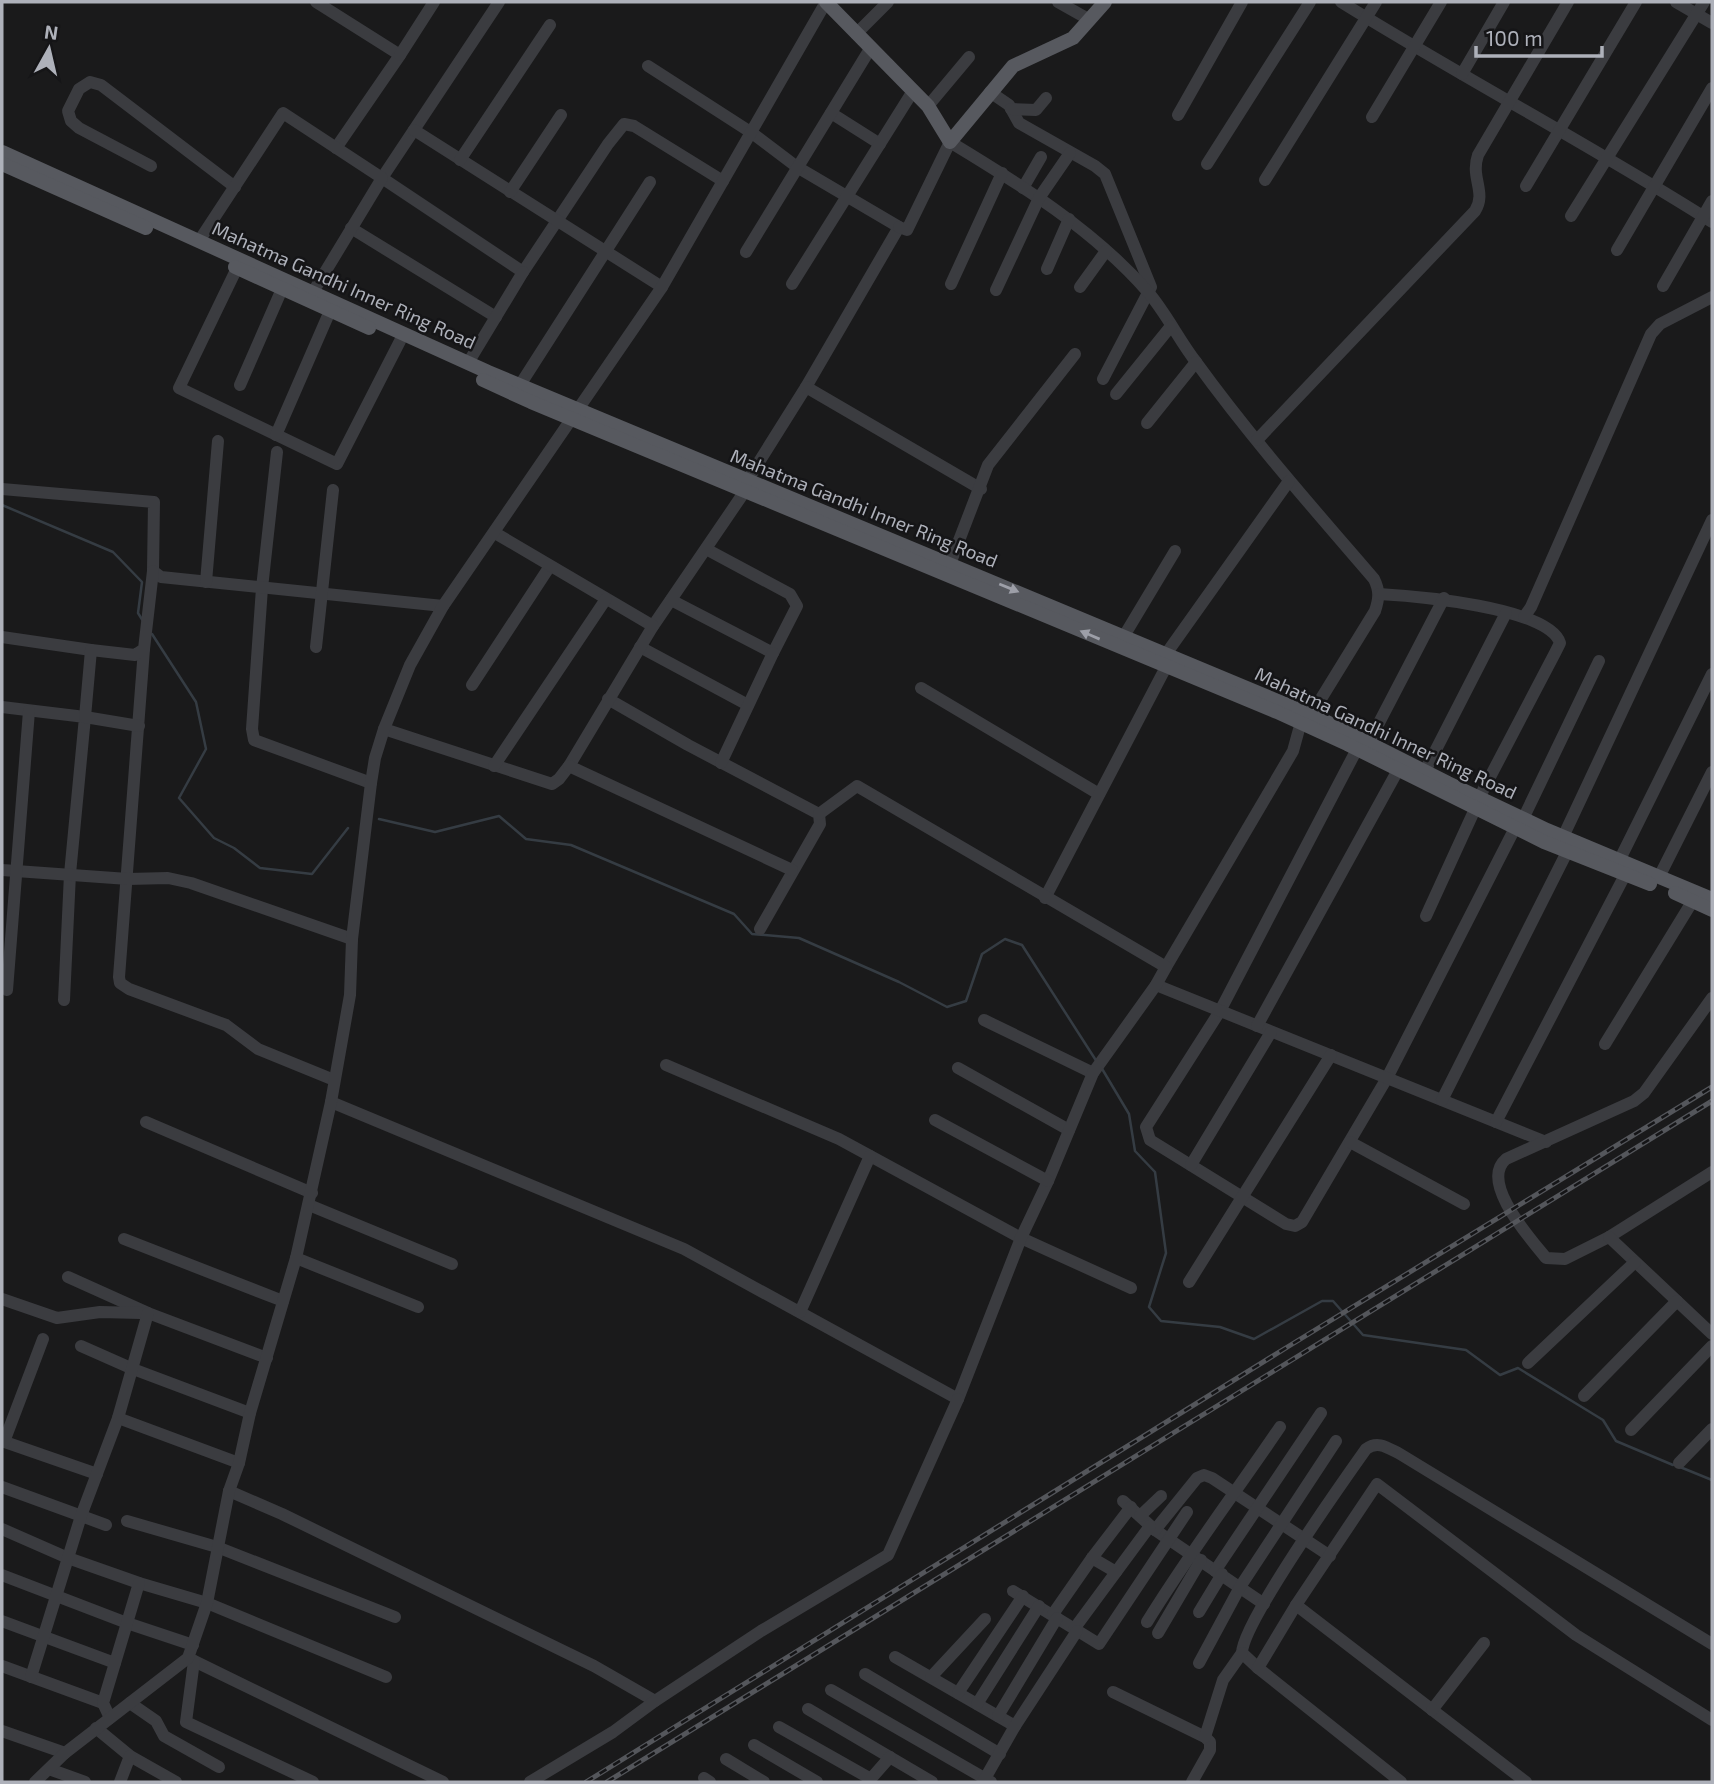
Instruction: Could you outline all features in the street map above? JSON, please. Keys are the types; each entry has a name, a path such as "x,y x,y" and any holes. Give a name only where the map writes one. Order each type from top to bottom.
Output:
{"main road":[{"path":"831,4 870,49 928,106 950,142 1013,66 1073,38 1105,2"},
{"name":"Mahatma Gandhi Inner Ring Road","path":"2,152 520,385 574,414"},
{"name":"Mahatma Gandhi Inner Ring Road","path":"2,164 400,341 1306,719 1425,771 1477,804"},
{"name":"Mahatma Gandhi Inner Ring Road","path":"746,486 950,564 1124,636 1166,661"},
{"name":"Mahatma Gandhi Inner Ring Road","path":"1363,746 1398,770 1712,910"},
{"name":"Mahatma Gandhi Inner Ring Road","path":"1622,868 1659,877 1712,899"}],"street":[{"path":"316,2 400,55"},
{"path":"336,148 434,2"},
{"path":"313,292 382,178 499,2"},
{"path":"1058,2 1090,20"},
{"path":"1178,115 1242,2"},
{"path":"1207,164 1310,2"},
{"path":"1342,2 1708,219"},
{"path":"1265,180 1376,2"},
{"path":"1372,117 1441,2"},
{"path":"1462,74 1504,2"},
{"path":"1257,440 1480,204 1474,174 1475,164 1568,2"},
{"path":"1525,186 1636,2"},
{"path":"1676,2 1701,8 1712,23"},
{"path":"856,34 883,3"},
{"path":"313,1782 187,1722 193,1645 207,1603 229,1491 296,1258 331,1102 350,995 352,939 375,758 410,665 443,606 662,287 831,4"},
{"path":"1571,216 1701,8"},
{"path":"460,160 550,25"},
{"path":"746,252 870,49"},
{"path":"928,106 969,57"},
{"path":"530,1782 613,1732 761,1631 888,1555 958,1399 1021,1238 1098,1066 1156,985 1293,751 1306,719 1375,611 1379,594 1374,579 1289,481 1196,362 1149,293 1069,219 1002,173 950,142 907,230 797,167 752,133 648,66"},
{"path":"151,166 79,128 71,121 68,111 79,89 90,82 101,85 235,187"},
{"path":"1616,250 1712,88"},
{"path":"792,284 913,91"},
{"path":"990,92 1011,109 1019,123 1101,169 1108,178 1151,287 1103,379"},
{"path":"1011,109 1036,110 1046,98"},
{"path":"199,241 283,113 523,272"},
{"path":"831,113 880,144"},
{"path":"510,192 561,114"},
{"path":"468,363 523,272 624,124 634,126 723,181"},
{"path":"414,130 662,287"},
{"path":"996,290 1039,198 1070,153"},
{"path":"1023,188 1041,157"},
{"path":"951,285 1002,173"},
{"path":"520,385 650,182"},
{"path":"1662,286 1708,219 1712,201"},
{"path":"1047,269 1069,219"},
{"path":"384,729 548,784 559,779 653,626 746,486 899,227"},
{"path":"351,228 496,317"},
{"path":"1080,287 1106,251"},
{"path":"237,268 179,388 337,464 400,341"},
{"path":"240,385 282,289"},
{"path":"1524,617 1531,607 1651,334 1660,324 1711,300"},
{"path":"276,435 330,311"},
{"path":"1116,394 1171,326"},
{"path":"950,564 988,465 1075,354"},
{"path":"1147,423 1196,362"},
{"path":"806,387 981,489"},
{"path":"206,582 218,441"},
{"path":"277,452 262,588 252,729 254,740 371,783"},
{"path":"1045,898 1166,661 1289,481"},
{"path":"2,489 154,502 153,571 144,649 119,977 124,986 226,1025 258,1049 334,1080"},
{"path":"316,647 333,490"},
{"path":"1442,1100 1565,845 1712,520"},
{"path":"495,533 653,626"},
{"path":"706,549 790,594 797,606 721,763"},
{"path":"1124,636 1175,551"},
{"path":"472,685 550,566"},
{"path":"153,571 161,578 443,606"},
{"path":"1379,594 1444,598 1524,617 1550,629 1560,643 1477,804 1426,915"},
{"path":"1444,598 1220,1011 1146,1127 1150,1140 1286,1224 1295,1226 1302,1222 1387,1078 1519,824 1598,661"},
{"path":"494,766 606,599"},
{"path":"671,600 773,653"},
{"path":"1425,771 1506,613"},
{"path":"2,637 135,655 144,649"},
{"path":"640,647 748,705"},
{"path":"64,1000 70,874 92,650"},
{"path":"1496,1122 1622,868 1712,674"},
{"path":"921,688 1099,794"},
{"path":"608,699 721,763 819,814"},
{"path":"2,707 139,726"},
{"path":"7,990 29,711"},
{"path":"569,766 792,870"},
{"path":"1257,1026 1398,770"},
{"path":"1659,877 1712,772"},
{"path":"819,814 857,786 1166,967"},
{"path":"760,929 820,824 819,814"},
{"path":"2,870 128,879 168,878 191,883 352,939"},
{"path":"1605,1044 1692,902"},
{"path":"1156,985 1546,1142"},
{"path":"1712,998 1644,1093 1634,1101 1506,1158 1498,1168 1499,1185 1517,1221 1546,1258 1565,1259 1609,1237 1712,1172"},
{"path":"984,1020 1098,1066"},
{"path":"1191,1165 1271,1032"},
{"path":"1189,1282 1331,1055"},
{"path":"666,1065 839,1139 1021,1238 1131,1288"},
{"path":"958,1068 1069,1130"},
{"path":"331,1102 684,1250 958,1399"},
{"path":"935,1120 1048,1181"},
{"path":"146,1122 452,1264"},
{"path":"1350,1142 1464,1203"},
{"path":"800,1312 870,1156"},
{"path":"1609,1237 1712,1334"},
{"path":"124,1239 284,1301"},
{"path":"296,1258 418,1307"},
{"path":"1528,1363 1635,1262"},
{"path":"68,1277 148,1313 267,1358"},
{"path":"2,1299 57,1318 100,1312 148,1313"},
{"path":"1584,1396 1677,1301"},
{"path":"31,1677 81,1516 118,1418 148,1313"},
{"path":"43,1339 3,1442 97,1474"},
{"path":"81,1346 133,1369 250,1413"},
{"path":"1631,1430 1712,1346"},
{"path":"1199,1612 1258,1509 1321,1413"},
{"path":"118,1418 239,1463"},
{"path":"1147,1622 1196,1557 1280,1427"},
{"path":"1679,1463 1712,1429"},
{"path":"1199,1663 1240,1587 1336,1441"},
{"path":"1205,1737 1223,1679 1242,1653 1264,1604 1366,1449 1373,1444 1400,1454 1712,1644"},
{"path":"831,1690 986,1781 1015,1726 1075,1630 1116,1572 1140,1516 1200,1475 1212,1478 1330,1556"},
{"path":"1258,1668 1374,1486 1380,1485 1576,1634 1712,1720"},
{"path":"2,1487 106,1525"},
{"path":"229,1491 282,1514 594,1666 655,1701"},
{"path":"998,1716 1055,1616 1092,1558 1161,1496"},
{"path":"958,1693 1018,1593 1096,1644 1102,1643 1187,1512"},
{"path":"1140,1516 1264,1604"},
{"path":"127,1521 217,1547 395,1617"},
{"path":"2,1528 68,1558 207,1603 386,1677"},
{"path":"1158,1633 1196,1557"},
{"path":"1092,1558 1116,1572"},
{"path":"2,1575 193,1645"},
{"path":"110,1718 103,1703 139,1583"},
{"path":"1296,1605 1526,1782"},
{"path":"977,1704 1039,1606"},
{"path":"930,1677 985,1619"},
{"path":"2,1621 115,1663"},
{"path":"1432,1710 1483,1643"},
{"path":"1242,1653 1401,1782"},
{"path":"895,1657 1015,1726"},
{"path":"35,1782 96,1728 191,1660"},
{"path":"191,1660 443,1782"},
{"path":"2,1666 103,1703"},
{"path":"866,1674 1000,1754"},
{"path":"1113,1692 1205,1737 1210,1742 1210,1750 1192,1782"},
{"path":"130,1703 156,1721 164,1736 219,1767"},
{"path":"808,1709 932,1782"},
{"path":"779,1727 870,1781 890,1757"},
{"path":"96,1728 130,1756 176,1782"},
{"path":"2,1731 65,1753"},
{"path":"754,1745 817,1782"},
{"path":"120,1782 130,1756"},
{"path":"726,1759 764,1782"},
{"path":"49,1769 85,1782"}],"waterway":[{"path":"2,505 113,552 142,582 138,613 143,621"},
{"path":"152,634 196,702 206,749 179,798 214,838 234,848 260,868 312,874 348,828"},
{"path":"379,819 435,832 499,816 526,839 571,845 734,914 752,934 799,938 899,982 947,1007 966,1001 982,954 1005,939 1022,945 1097,1062"},
{"path":"1101,1067 1129,1114 1135,1151 1155,1172 1166,1253 1149,1307 1161,1321 1220,1327 1254,1339 1322,1301 1333,1301 1363,1335 1466,1350 1500,1375 1518,1368 1603,1420 1616,1441 1673,1465"},
{"path":"1680,1467 1712,1480"}],"railway":[{"path":"586,1782 1712,1087"},
{"path":"607,1782 1712,1101"}]}
